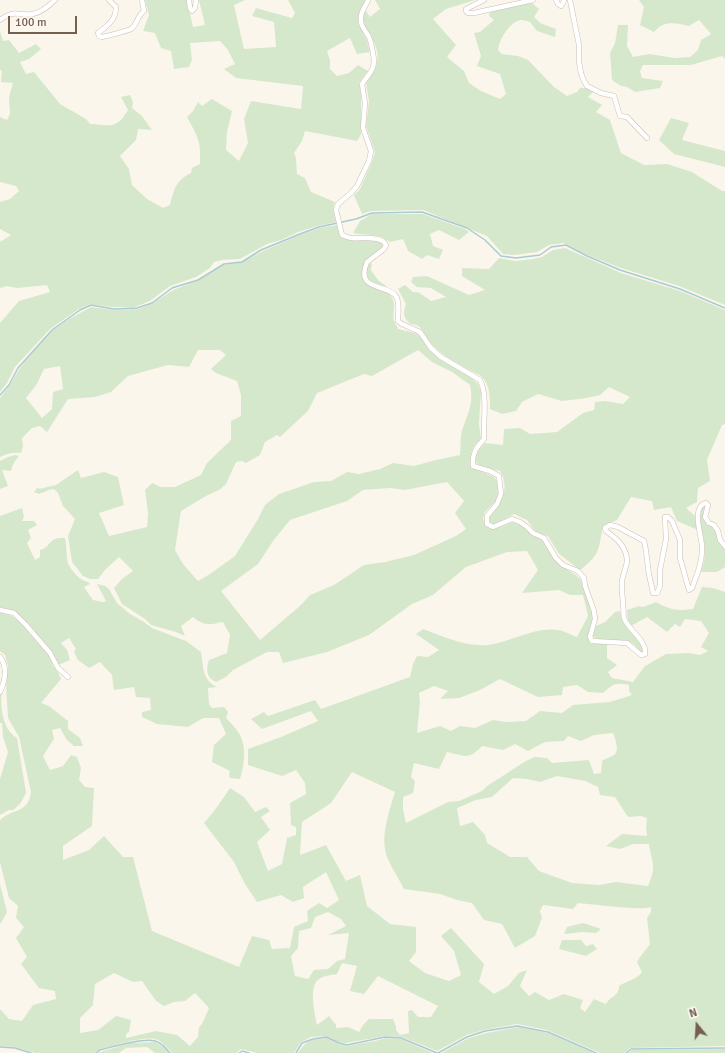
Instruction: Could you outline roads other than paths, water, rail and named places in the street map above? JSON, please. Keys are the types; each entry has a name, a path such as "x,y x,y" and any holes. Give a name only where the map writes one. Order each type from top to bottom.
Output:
{"street":[{"path":"0,20 9,14 32,14 40,11 55,0"},
{"path":"109,0 116,7 116,13 108,26 98,33 99,36 102,37 130,29 136,23 140,14 144,11 142,0"},
{"path":"189,0 192,11 195,8 196,0"},
{"path":"368,0 360,19 361,25 372,45 375,63 362,84 365,103 363,128 371,151 369,161 357,186 338,204 336,210 337,220 342,235 350,238 374,239 385,242 386,245 384,249 367,262 365,274 367,281 373,286 387,290 397,297 398,321 420,332 431,348 441,357 480,380 483,386 484,439 474,450 472,458 473,466 500,476 501,494 497,504 487,516 487,524 493,527 512,519 520,522 533,533 544,538 556,558 563,565 578,571 584,578 585,586 594,611 595,619 590,637 592,641 627,643 640,655 645,654 646,650 629,627 624,617 622,583 627,560 619,541 615,536 606,531 606,528 610,526 618,527 644,541 653,593 657,594 660,586 660,570 666,539 665,517 672,520 680,540 680,558 689,590 692,588 702,559 698,514 700,507 703,504 706,503 708,505 705,517 709,523 714,525 718,531 720,540 725,546"},
{"path":"484,0 466,10 466,12 474,13 532,0"},
{"path":"556,0 561,6 564,0"},
{"path":"570,0 579,45 579,62 581,73 587,86 601,93 614,96 620,116 627,117 647,138"},
{"path":"0,610 14,613 50,653 58,668 68,677"},
{"path":"0,657 4,661 5,673 0,692"}],"waterway":[{"path":"0,395 9,385 18,368 52,330 80,310 91,305 114,309 137,308 152,303 172,288 198,280 224,264 242,262 261,250 319,227 356,219 372,213 422,212 467,228 485,240 501,256 516,258 540,255 551,247 566,245 620,270 680,289 725,308"},
{"path":"438,1053 467,1037 485,1031 517,1026 548,1032 596,1053"},
{"path":"296,1053 302,1043 313,1039 326,1037 347,1045 385,1037 401,1038 437,1053"},
{"path":"96,1053 100,1050 143,1040 155,1041 170,1053"},
{"path":"0,1047 15,1048 31,1053"},
{"path":"626,1053 631,1049 725,1048"},
{"path":"239,1053 242,1051 249,1053"}]}
